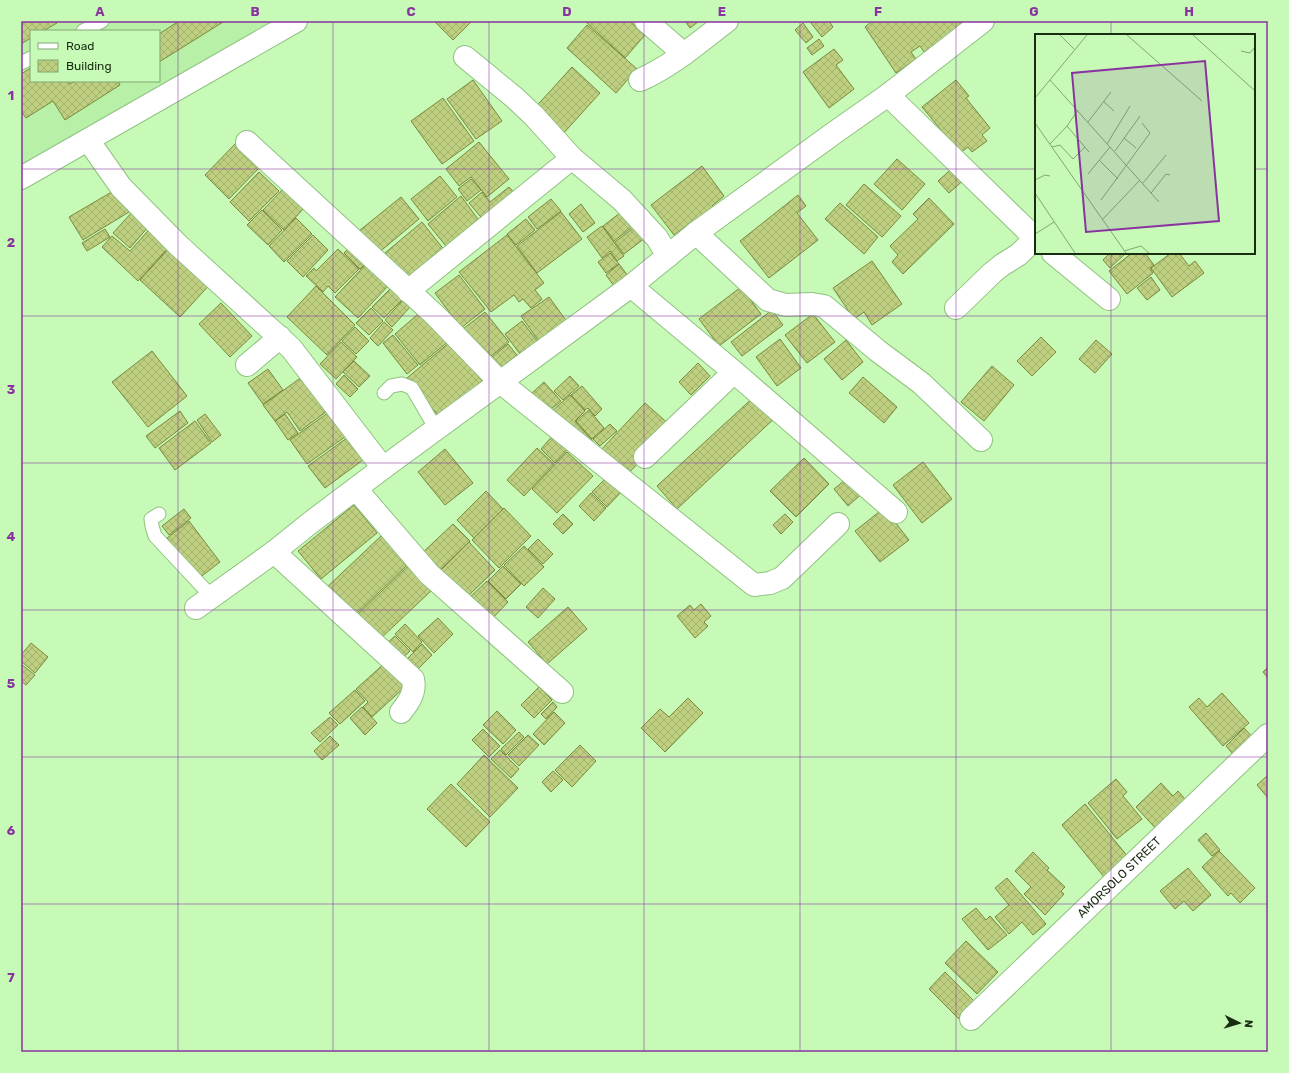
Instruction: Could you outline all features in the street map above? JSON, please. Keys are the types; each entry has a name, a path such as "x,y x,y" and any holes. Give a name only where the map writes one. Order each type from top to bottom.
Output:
{"street":[{"path":"21,178 296,21"},
{"path":"646,21 684,54"},
{"path":"640,80 656,73 684,54 726,21"},
{"path":"204,602 274,552 383,468 631,286 696,233 888,95 983,21"},
{"path":"465,57 515,98 534,116 572,158 622,200 657,238 668,256"},
{"path":"888,95 1035,238"},
{"path":"88,140 121,187 178,245 291,348 383,468"},
{"path":"247,142 436,316 500,382 754,585 770,583 782,578 838,524"},
{"path":"408,291 572,158"},
{"path":"696,233 768,300 786,305 812,304 824,306 878,351 921,383 981,440"},
{"path":"956,308 992,273 1018,255 1035,240"},
{"path":"1053,254 1109,299"},
{"path":"631,286 734,372 896,512"},
{"path":"248,365 280,337"},
{"path":"645,457 734,372"},
{"path":"356,489 429,574 562,692"},
{"path":"274,552 413,679 414,690 409,701 401,712"},
{"name":"AMORSOLO STREET","path":"971,1019 1268,735"}],"lane":[{"path":"85,30 102,21"},
{"path":"21,63 30,58"},
{"path":"384,393 391,386 402,384 412,388 436,429"},
{"path":"159,514 151,519 155,536 204,602"}],"shaded area":[{"path":"21,21 274,21 21,176"}],"building":[{"path":"21,21 55,21 57,23 45,30 30,30 30,39 21,44"},
{"path":"179,21 223,22 160,61 160,33"},
{"path":"434,21 472,21 453,40"},
{"path":"630,21 645,35 625,58 586,22"},
{"path":"685,21 699,21 690,28"},
{"path":"814,21 829,21 833,27 822,37 811,23"},
{"path":"872,21 959,21 963,26 927,56 920,46 911,52 916,59 896,73 865,27"},
{"path":"803,23 813,37 806,43 795,30"},
{"path":"587,25 637,69 616,93 567,48"},
{"path":"819,39 824,46 812,55 807,48"},
{"path":"834,49 843,60 836,65 854,89 829,108 803,72"},
{"path":"572,67 600,93 561,136 533,110"},
{"path":"30,69 30,82 69,82 70,84 73,82 118,82 120,85 65,120 53,101 26,118 21,111 21,74"},
{"path":"473,80 502,121 476,139 447,99"},
{"path":"956,80 969,96 966,98 990,128 982,135 987,141 972,152 968,147 960,153 922,107"},
{"path":"443,98 474,141 442,164 411,121"},
{"path":"237,142 261,166 229,199 205,175"},
{"path":"479,142 509,179 487,197 471,177 459,186 446,169"},
{"path":"897,159 925,184 902,210 874,184"},
{"path":"956,165 967,177 949,193 938,181"},
{"path":"702,166 724,196 712,206 716,212 694,228 690,223 674,235 651,205"},
{"path":"259,172 279,191 249,221 230,202"},
{"path":"440,176 457,197 428,221 411,199"},
{"path":"471,179 481,190 467,201 458,189"},
{"path":"864,184 901,216 882,237 846,205"},
{"path":"509,187 518,197 486,223 469,203 482,192 490,202"},
{"path":"284,188 304,208 284,230 263,210"},
{"path":"115,190 129,212 83,240 69,217"},
{"path":"798,195 806,206 797,213 818,240 769,278 740,241"},
{"path":"461,196 483,226 450,251 428,224"},
{"path":"401,197 419,219 377,254 359,231"},
{"path":"929,198 954,224 903,274 892,262 898,255 890,246 918,219 913,214"},
{"path":"551,199 561,211 537,229 528,217"},
{"path":"840,203 878,237 864,254 825,219"},
{"path":"581,204 595,223 583,232 569,214"},
{"path":"625,209 636,224 614,241 603,226"},
{"path":"262,210 282,230 268,245 247,225"},
{"path":"133,211 149,226 130,248 113,233"},
{"path":"561,212 582,239 537,273 517,246"},
{"path":"296,218 312,234 284,262 269,246"},
{"path":"526,219 535,230 516,245 507,234"},
{"path":"422,222 449,256 411,286 385,253"},
{"path":"154,224 174,242 138,281 102,247 112,236 130,251"},
{"path":"602,226 624,256 617,261 610,251 602,258 587,237"},
{"path":"636,226 645,238 624,254 615,242"},
{"path":"105,229 110,237 87,251 82,243"},
{"path":"313,235 328,250 303,277 287,261"},
{"path":"507,235 544,283 535,290 542,299 531,308 523,299 519,302 514,295 491,312 459,272"},
{"path":"173,244 213,281 180,317 140,280"},
{"path":"351,246 367,262 360,269 344,253"},
{"path":"338,249 359,269 335,293 328,286 323,292 306,276 314,268 316,271"},
{"path":"610,253 619,264 606,273 598,262"},
{"path":"1109,254 1125,254 1110,268 1103,260"},
{"path":"1131,254 1146,254 1154,265 1150,268 1153,273 1127,294 1109,271"},
{"path":"1170,254 1180,254 1189,266 1195,261 1204,273 1172,297 1151,268"},
{"path":"872,261 902,304 872,325 864,312 854,319 833,288"},
{"path":"366,264 388,286 358,318 335,297"},
{"path":"619,264 628,276 614,286 606,275"},
{"path":"459,275 485,309 461,328 435,293"},
{"path":"1151,277 1160,290 1147,300 1137,288"},
{"path":"316,286 355,325 327,355 287,317"},
{"path":"741,287 761,314 719,346 699,319"},
{"path":"391,288 403,299 384,318 372,307"},
{"path":"549,297 568,323 540,343 521,316"},
{"path":"403,300 410,307 392,327 385,320"},
{"path":"221,303 252,336 230,357 199,324"},
{"path":"371,308 383,321 369,335 356,323"},
{"path":"424,309 450,340 420,365 395,334"},
{"path":"772,310 783,325 742,356 731,342"},
{"path":"485,312 509,342 487,359 463,329"},
{"path":"813,314 835,342 807,363 785,335"},
{"path":"522,321 540,345 523,358 505,334"},
{"path":"384,322 393,330 378,346 370,338"},
{"path":"355,327 369,341 356,354 342,341"},
{"path":"393,335 418,365 407,374 383,343"},
{"path":"1041,337 1056,352 1032,376 1017,361"},
{"path":"780,339 801,368 777,386 756,357"},
{"path":"846,340 863,362 842,380 824,359"},
{"path":"1096,340 1112,354 1095,373 1079,359"},
{"path":"341,342 357,357 336,379 320,364"},
{"path":"450,342 483,382 440,418 407,378"},
{"path":"508,344 517,355 495,372 487,361"},
{"path":"152,351 187,396 148,427 112,382"},
{"path":"354,361 370,376 359,387 343,372"},
{"path":"698,363 710,376 691,395 679,382"},
{"path":"992,366 1014,385 984,421 961,402"},
{"path":"268,369 283,390 263,404 248,383"},
{"path":"306,374 330,409 300,431 287,412 275,421 263,405"},
{"path":"344,375 358,389 350,397 336,384"},
{"path":"570,376 579,386 563,400 554,391"},
{"path":"863,377 897,407 884,423 849,393"},
{"path":"544,382 561,401 549,411 532,393"},
{"path":"582,386 602,409 595,416 588,408 585,410 571,395"},
{"path":"757,394 777,416 677,509 657,486"},
{"path":"570,395 585,411 575,421 593,441 584,449 551,412"},
{"path":"645,403 672,427 625,477 599,452"},
{"path":"332,410 349,434 307,464 290,440"},
{"path":"589,410 604,428 592,439 576,421"},
{"path":"180,411 188,423 155,448 146,436"},
{"path":"205,414 221,435 212,442 197,420"},
{"path":"285,414 298,433 288,440 275,421"},
{"path":"195,421 211,443 175,470 159,448"},
{"path":"610,424 617,431 600,446 593,439"},
{"path":"555,433 570,447 555,463 541,449"},
{"path":"351,435 367,457 325,488 308,466"},
{"path":"537,448 554,464 524,496 507,480"},
{"path":"445,449 473,483 445,505 418,472"},
{"path":"567,452 593,476 557,513 532,489"},
{"path":"804,458 829,484 796,517 770,491"},
{"path":"923,462 952,499 922,523 893,485"},
{"path":"851,475 865,491 848,506 834,489"},
{"path":"607,477 622,491 607,507 592,492"},
{"path":"486,491 503,509 474,538 457,520"},
{"path":"591,493 606,508 594,521 579,506"},
{"path":"354,505 377,533 321,579 298,551"},
{"path":"504,508 531,536 499,568 472,540"},
{"path":"884,508 909,540 880,562 855,531"},
{"path":"184,509 191,518 169,535 162,526"},
{"path":"563,514 573,524 563,534 553,524"},
{"path":"785,514 793,522 781,534 773,525"},
{"path":"189,521 220,562 198,579 167,538"},
{"path":"453,524 470,541 436,574 419,556"},
{"path":"381,536 408,564 351,619 324,590"},
{"path":"538,539 553,554 543,564 528,549"},
{"path":"469,542 495,570 465,599 439,572"},
{"path":"524,546 544,567 524,586 504,565"},
{"path":"410,564 433,589 378,641 355,617"},
{"path":"503,566 521,584 506,599 488,581"},
{"path":"487,581 508,602 490,621 468,599"},
{"path":"543,588 555,599 538,618 526,607"},
{"path":"701,604 711,616 704,622 708,626 695,638 677,616 690,605 694,610"},
{"path":"568,607 587,629 547,664 528,642"},
{"path":"438,618 453,634 434,653 418,636"},
{"path":"405,624 422,642 413,652 395,634"},
{"path":"395,636 410,651 400,660 385,645"},
{"path":"31,643 48,657 35,673 21,661 21,655"},
{"path":"422,644 432,655 414,673 404,662"},
{"path":"386,662 407,685 372,717 363,707 368,702 356,689"},
{"path":"21,664 35,675 26,685 21,681"},
{"path":"1268,667 1268,678 1263,672"},
{"path":"539,687 552,700 534,718 521,705"},
{"path":"355,690 365,701 340,724 329,713"},
{"path":"1222,693 1249,723 1223,746 1189,707 1199,698 1207,707"},
{"path":"688,698 703,713 665,752 641,728 660,709 669,717"},
{"path":"553,702 557,707 546,719 541,714"},
{"path":"362,707 377,723 365,735 350,718"},
{"path":"497,711 516,730 503,744 483,725"},
{"path":"554,712 565,723 544,745 533,734"},
{"path":"330,717 338,725 320,742 311,733"},
{"path":"1244,728 1258,743 1239,761 1226,746"},
{"path":"483,729 500,746 489,757 472,740"},
{"path":"519,732 524,737 506,755 501,749"},
{"path":"528,735 539,745 519,766 508,755"},
{"path":"330,736 339,745 322,760 314,751"},
{"path":"580,745 596,761 572,787 555,770"},
{"path":"500,750 519,769 511,778 491,759"},
{"path":"484,755 518,788 490,817 457,784"},
{"path":"553,771 563,780 551,792 542,782"},
{"path":"1268,775 1268,798 1257,785"},
{"path":"1116,779 1127,792 1123,796 1142,819 1117,839 1088,803"},
{"path":"1161,783 1173,796 1178,791 1185,799 1180,804 1184,809 1159,832 1136,807"},
{"path":"451,784 490,822 466,847 427,809"},
{"path":"1085,804 1133,863 1109,883 1062,825"},
{"path":"1206,833 1220,850 1212,856 1198,840"},
{"path":"1219,851 1255,888 1240,903 1231,893 1228,896 1202,867"},
{"path":"1033,852 1049,868 1047,870 1065,887 1061,891 1064,894 1045,915 1024,894 1031,887 1015,871"},
{"path":"1188,868 1211,895 1193,911 1184,901 1175,909 1160,891"},
{"path":"1007,878 1046,924 1033,935 1022,922 1009,934 995,917 1009,905 995,888"},
{"path":"976,908 986,920 990,916 1007,935 988,950 962,919"},
{"path":"966,941 998,972 977,994 945,963"},
{"path":"945,972 976,1003 960,1020 929,989"}]}
